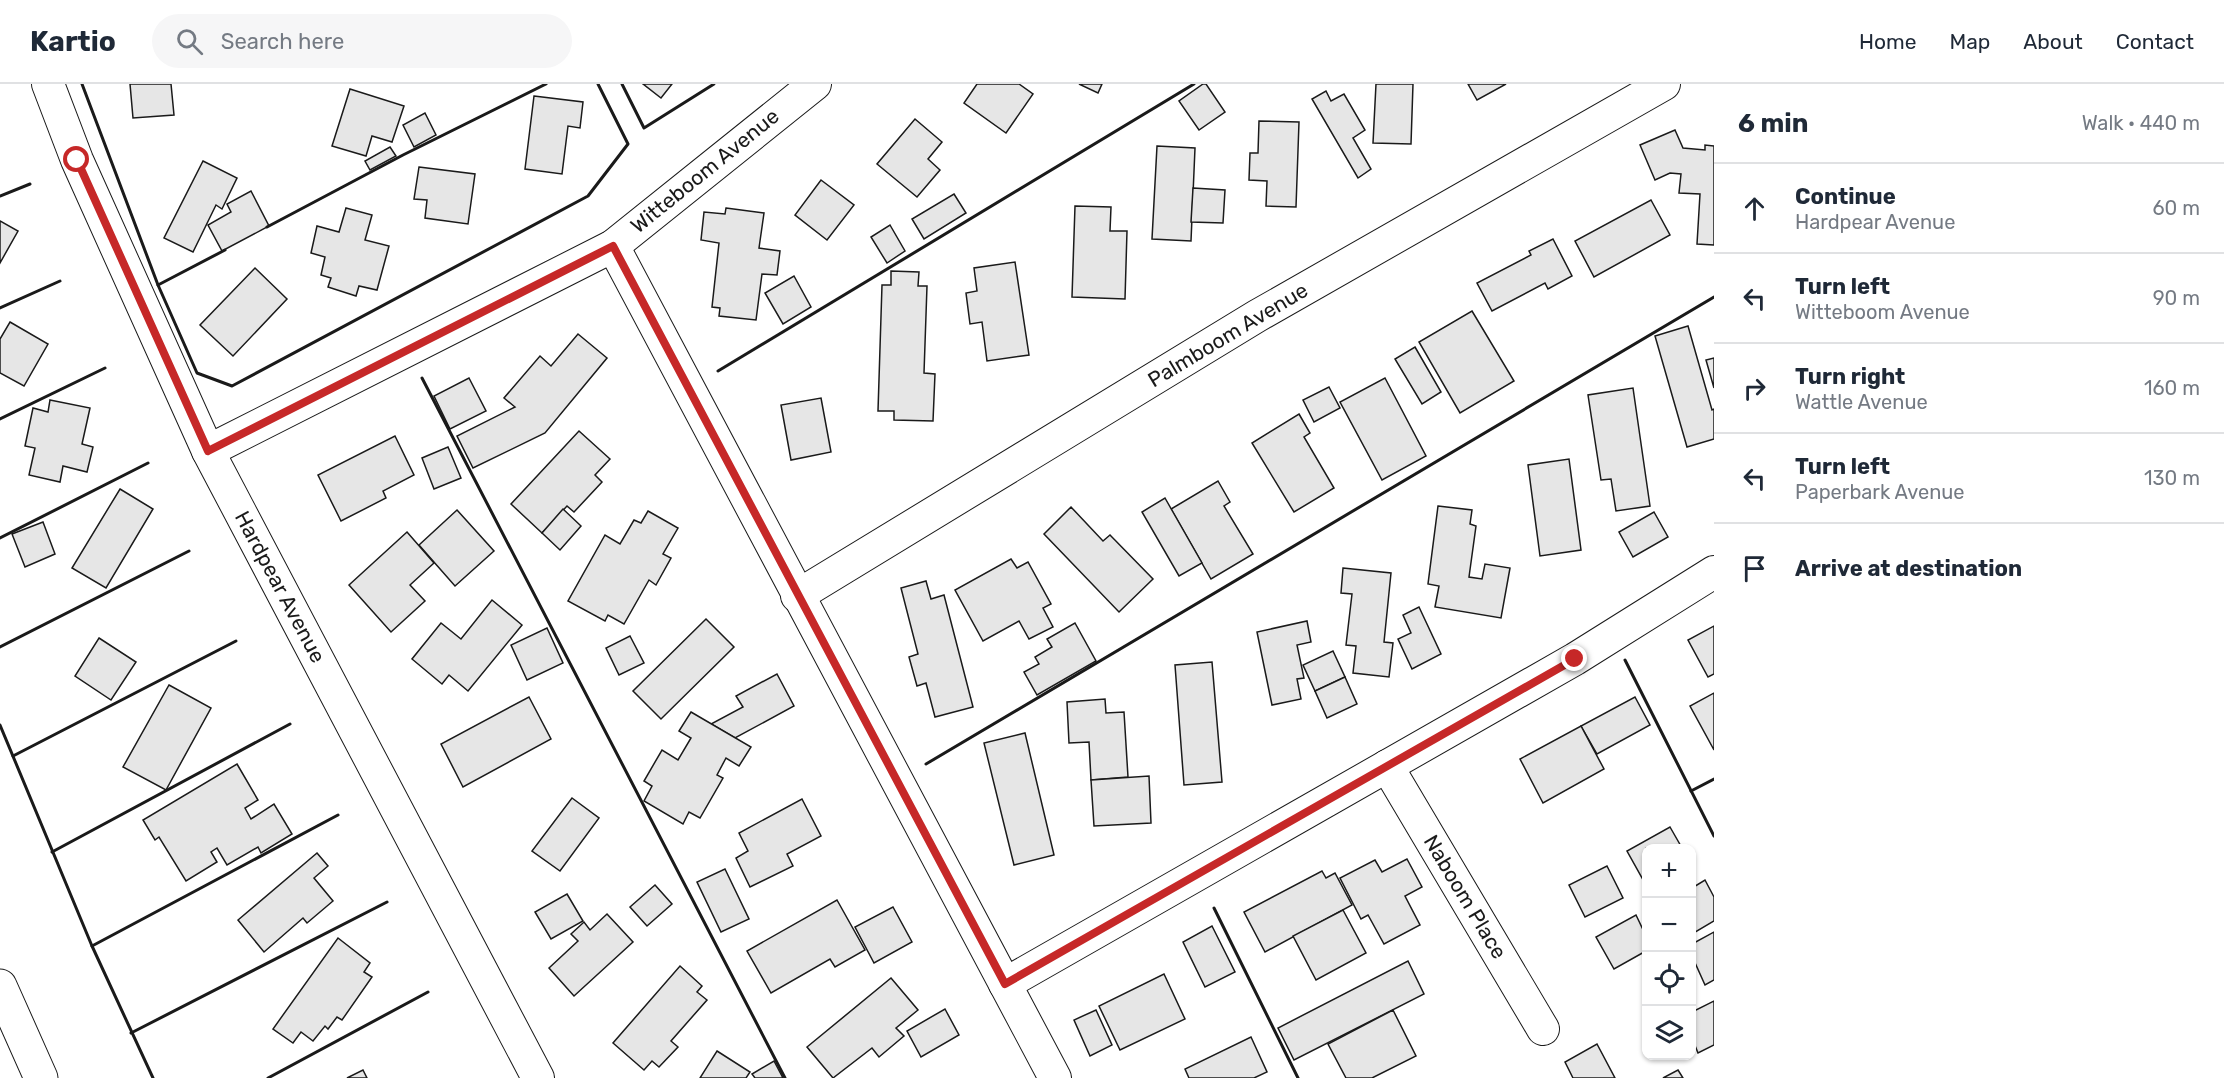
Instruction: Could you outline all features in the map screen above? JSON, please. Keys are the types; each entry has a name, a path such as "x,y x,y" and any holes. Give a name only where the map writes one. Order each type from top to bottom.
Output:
{"main road":[{"path":"0,986 41,1078"}],"street":[{"name":"Hardpear Avenue","path":"48,84 77,160 208,451 538,1078"},
{"name":"Witteboom Avenue","path":"208,451 613,246 815,84"},
{"name":"Palmboom Avenue","path":"797,596 1257,316 1664,84"},
{"path":"613,246 1054,1078"},
{"path":"1005,984 1575,659 1714,572"},
{"name":"Naboom Place","path":"1387,766 1544,1029"}],"building":[{"path":"130,84 171,84 174,115 133,118"},
{"path":"643,84 672,84 661,98"},
{"path":"977,84 1019,84 1033,94 1006,133 964,103"},
{"path":"1079,84 1102,84 1098,93"},
{"path":"1206,84 1225,112 1199,130 1179,101"},
{"path":"1376,84 1413,84 1411,144 1373,143"},
{"path":"1468,84 1506,84 1477,100"},
{"path":"350,89 404,106 392,142 372,136 366,156 332,146"},
{"path":"1326,91 1331,101 1344,94 1365,130 1353,138 1371,169 1358,178 1312,99"},
{"path":"534,96 583,102 580,128 568,126 562,174 525,169"},
{"path":"425,113 436,135 414,147 403,125"},
{"path":"915,119 942,142 928,159 940,170 917,197 877,164"},
{"path":"1259,121 1299,122 1296,207 1266,206 1267,181 1249,180 1250,153 1258,153"},
{"path":"1675,130 1683,148 1705,150 1705,145 1714,146 1714,245 1697,244 1700,194 1679,193 1681,174 1670,173 1655,180 1640,145"},
{"path":"1157,146 1195,148 1191,241 1152,239"},
{"path":"390,147 396,156 370,170 365,161"},
{"path":"203,161 237,178 222,209 216,205 193,252 164,238"},
{"path":"419,167 475,174 468,224 425,218 427,200 414,199"},
{"path":"821,180 854,205 827,240 795,215"},
{"path":"1193,188 1225,190 1223,223 1191,222"},
{"path":"251,191 269,226 222,251 208,225 231,212 227,204"},
{"path":"954,194 966,213 924,239 912,219"},
{"path":"1651,200 1670,235 1594,277 1575,241"},
{"path":"1075,206 1111,207 1110,231 1127,231 1125,299 1072,297"},
{"path":"346,208 372,215 365,240 389,246 377,290 359,286 356,296 328,287 331,278 321,275 325,257 311,253 317,226 339,232"},
{"path":"726,208 764,213 759,248 780,251 777,275 762,274 756,320 719,316 720,308 712,307 719,243 701,240 704,212 725,214"},
{"path":"0,221 18,231 0,263"},
{"path":"890,225 905,251 887,263 871,237"},
{"path":"1553,239 1572,276 1548,289 1545,283 1492,311 1477,283 1531,255 1529,251"},
{"path":"1015,262 1029,355 987,361 982,322 970,324 966,293 977,291 974,268"},
{"path":"255,268 287,299 233,356 200,325"},
{"path":"891,271 919,272 918,286 927,286 924,373 935,374 933,421 894,420 894,411 878,411 882,285 891,285"},
{"path":"794,276 811,307 783,324 765,293"},
{"path":"1472,311 1514,381 1460,413 1419,342"},
{"path":"10,322 48,344 24,386 0,373 0,339"},
{"path":"1688,326 1712,410 1714,409 1714,439 1687,447 1655,336"},
{"path":"578,334 607,358 545,433 473,468 457,436 515,407 504,398 540,356 551,366"},
{"path":"1415,347 1441,392 1422,404 1395,359"},
{"path":"1714,358 1714,388 1706,360"},
{"path":"469,378 486,411 450,429 434,396"},
{"path":"1385,378 1426,456 1382,480 1340,402"},
{"path":"1329,387 1340,408 1314,422 1303,400"},
{"path":"1633,388 1650,506 1616,511 1611,479 1601,480 1588,395"},
{"path":"821,398 831,452 791,460 781,405"},
{"path":"50,400 90,408 82,444 93,447 87,472 63,466 60,482 29,475 35,448 25,446 33,408 48,412"},
{"path":"1299,414 1310,433 1304,437 1334,488 1294,512 1252,443"},
{"path":"579,431 610,459 595,475 602,482 574,512 567,506 542,533 511,504"},
{"path":"395,436 414,475 383,491 386,498 341,521 318,475"},
{"path":"448,447 461,478 434,489 422,458"},
{"path":"1569,459 1581,550 1540,556 1528,465"},
{"path":"1218,481 1230,502 1224,506 1253,554 1211,579 1171,509"},
{"path":"120,489 153,509 106,588 72,568"},
{"path":"1165,498 1202,563 1179,576 1142,512"},
{"path":"1438,506 1472,510 1470,524 1476,526 1469,577 1482,579 1485,564 1510,568 1501,618 1435,607 1439,586 1428,584"},
{"path":"1071,507 1103,541 1110,535 1153,579 1119,612 1044,534"},
{"path":"563,509 581,526 560,550 542,533"},
{"path":"457,510 494,551 455,586 419,545"},
{"path":"648,511 678,528 663,554 671,558 656,585 649,580 624,624 608,615 605,621 568,601 605,535 620,544 634,520 641,523"},
{"path":"1654,512 1668,537 1633,557 1619,532"},
{"path":"43,522 55,554 25,567 12,534"},
{"path":"407,532 434,563 410,585 425,601 391,632 349,585"},
{"path":"1011,559 1017,568 1028,562 1051,604 1043,608 1053,627 1029,639 1019,621 983,641 955,590"},
{"path":"1343,568 1391,573 1384,642 1393,643 1389,677 1353,673 1356,646 1346,645 1352,594 1341,593"},
{"path":"926,581 931,599 944,595 973,707 935,717 926,683 917,686 909,657 918,654 901,588"},
{"path":"492,600 522,625 468,691 449,675 442,684 412,659 441,623 461,639"},
{"path":"1419,607 1441,654 1412,669 1398,639 1411,633 1403,615"},
{"path":"706,619 734,647 661,719 633,691"},
{"path":"1307,621 1311,642 1297,645 1304,678 1297,679 1301,699 1272,705 1257,632"},
{"path":"1075,623 1096,661 1037,695 1024,672 1039,664 1035,657 1052,647 1047,639"},
{"path":"1714,626 1714,674 1708,677 1688,640"},
{"path":"547,628 563,663 527,680 511,645"},
{"path":"630,636 644,663 619,675 606,648"},
{"path":"99,638 136,662 111,700 75,676"},
{"path":"1333,651 1345,677 1315,691 1303,665"},
{"path":"1212,662 1222,782 1184,785 1175,665"},
{"path":"777,674 794,706 735,738 711,724 743,707 736,696"},
{"path":"1345,677 1357,704 1327,718 1315,691"},
{"path":"169,685 211,708 166,790 123,767"},
{"path":"1714,693 1714,750 1690,706"},
{"path":"529,697 551,739 463,787 441,744"},
{"path":"1635,697 1650,725 1597,754 1581,726"},
{"path":"1105,699 1106,713 1124,712 1128,777 1091,780 1089,742 1069,743 1067,702"},
{"path":"691,712 751,747 739,766 726,758 717,775 723,778 700,818 689,812 683,824 644,801 652,786 644,781 662,750 678,760 691,738 679,731"},
{"path":"1581,726 1604,769 1543,803 1520,759"},
{"path":"1025,733 1054,855 1014,865 984,743"},
{"path":"237,764 258,800 245,808 251,819 274,804 292,834 261,853 258,847 227,865 217,848 211,852 217,862 186,881 159,837 155,840 143,820"},
{"path":"1149,776 1151,823 1094,826 1091,780"},
{"path":"572,798 599,818 560,871 532,851"},
{"path":"802,799 821,836 787,854 793,866 750,887 736,858 748,851 739,833"},
{"path":"1670,827 1680,844 1642,844 1642,878 1627,851"},
{"path":"317,853 328,866 314,878 333,901 307,923 303,918 264,952 238,920"},
{"path":"1407,859 1422,887 1405,896 1420,925 1384,944 1368,915 1361,919 1340,878 1375,860 1382,872"},
{"path":"1607,866 1623,898 1585,917 1569,885"},
{"path":"725,869 749,919 721,932 697,882"},
{"path":"1322,871 1326,878 1335,873 1352,905 1265,952 1244,912"},
{"path":"1705,880 1714,897 1714,921 1696,932 1696,898 1696,886"},
{"path":"655,885 672,904 647,926 630,907"},
{"path":"567,894 583,921 551,939 535,912"},
{"path":"837,900 865,950 835,967 830,959 771,993 747,951"},
{"path":"893,907 912,942 874,963 855,927"},
{"path":"1343,910 1366,953 1316,980 1293,936"},
{"path":"607,914 633,942 574,996 549,968 578,941 571,934 584,922 590,930"},
{"path":"1636,915 1642,928 1642,953 1614,969 1596,937"},
{"path":"1212,926 1235,972 1205,987 1183,942"},
{"path":"1714,932 1714,980 1705,985 1696,965 1696,942"},
{"path":"338,938 370,963 364,972 372,977 342,1020 337,1017 328,1029 325,1026 313,1041 301,1032 293,1043 273,1029"},
{"path":"1408,961 1424,994 1294,1060 1278,1028"},
{"path":"680,966 702,986 697,992 707,1000 671,1041 678,1047 659,1067 652,1061 644,1070 613,1043"},
{"path":"1164,974 1185,1019 1120,1050 1099,1006"},
{"path":"891,978 918,1010 896,1028 904,1036 879,1057 872,1048 833,1078 807,1047"},
{"path":"1714,1001 1714,1045 1698,1053 1696,1048 1696,1010"},
{"path":"945,1009 959,1035 921,1057 907,1031"},
{"path":"1096,1010 1112,1045 1090,1056 1074,1020"},
{"path":"1393,1010 1416,1056 1372,1078 1346,1078 1328,1044"},
{"path":"1251,1037 1267,1072 1254,1078 1189,1078 1185,1069"},
{"path":"1597,1044 1615,1078 1573,1078 1565,1062"},
{"path":"717,1051 750,1072 746,1078 700,1078"},
{"path":"774,1061 783,1078 755,1078 752,1074"},
{"path":"363,1070 367,1078 347,1078"},
{"path":"1678,1070 1683,1078 1663,1078"}],"wall":[{"path":"82,84 158,285 197,373 232,386 588,196 628,144 598,84"},
{"path":"267,227 403,155 546,84"},
{"path":"622,84 644,128 714,84"},
{"path":"718,371 1194,84"},
{"path":"0,196 30,184"},
{"path":"158,285 225,250"},
{"path":"0,308 60,281"},
{"path":"926,764 1714,297"},
{"path":"0,419 105,368"},
{"path":"422,378 785,1078"},
{"path":"0,538 148,463"},
{"path":"0,647 189,551"},
{"path":"13,756 236,641"},
{"path":"1625,660 1714,836"},
{"path":"52,852 290,724"},
{"path":"0,725 92,946 153,1078"},
{"path":"1691,791 1714,779"},
{"path":"92,946 338,815"},
{"path":"131,1033 387,902"},
{"path":"1214,908 1298,1078"},
{"path":"268,1078 428,992"}],"route":[{"path":"77,160 208,451 613,246 1005,984 1575,659"}]}
